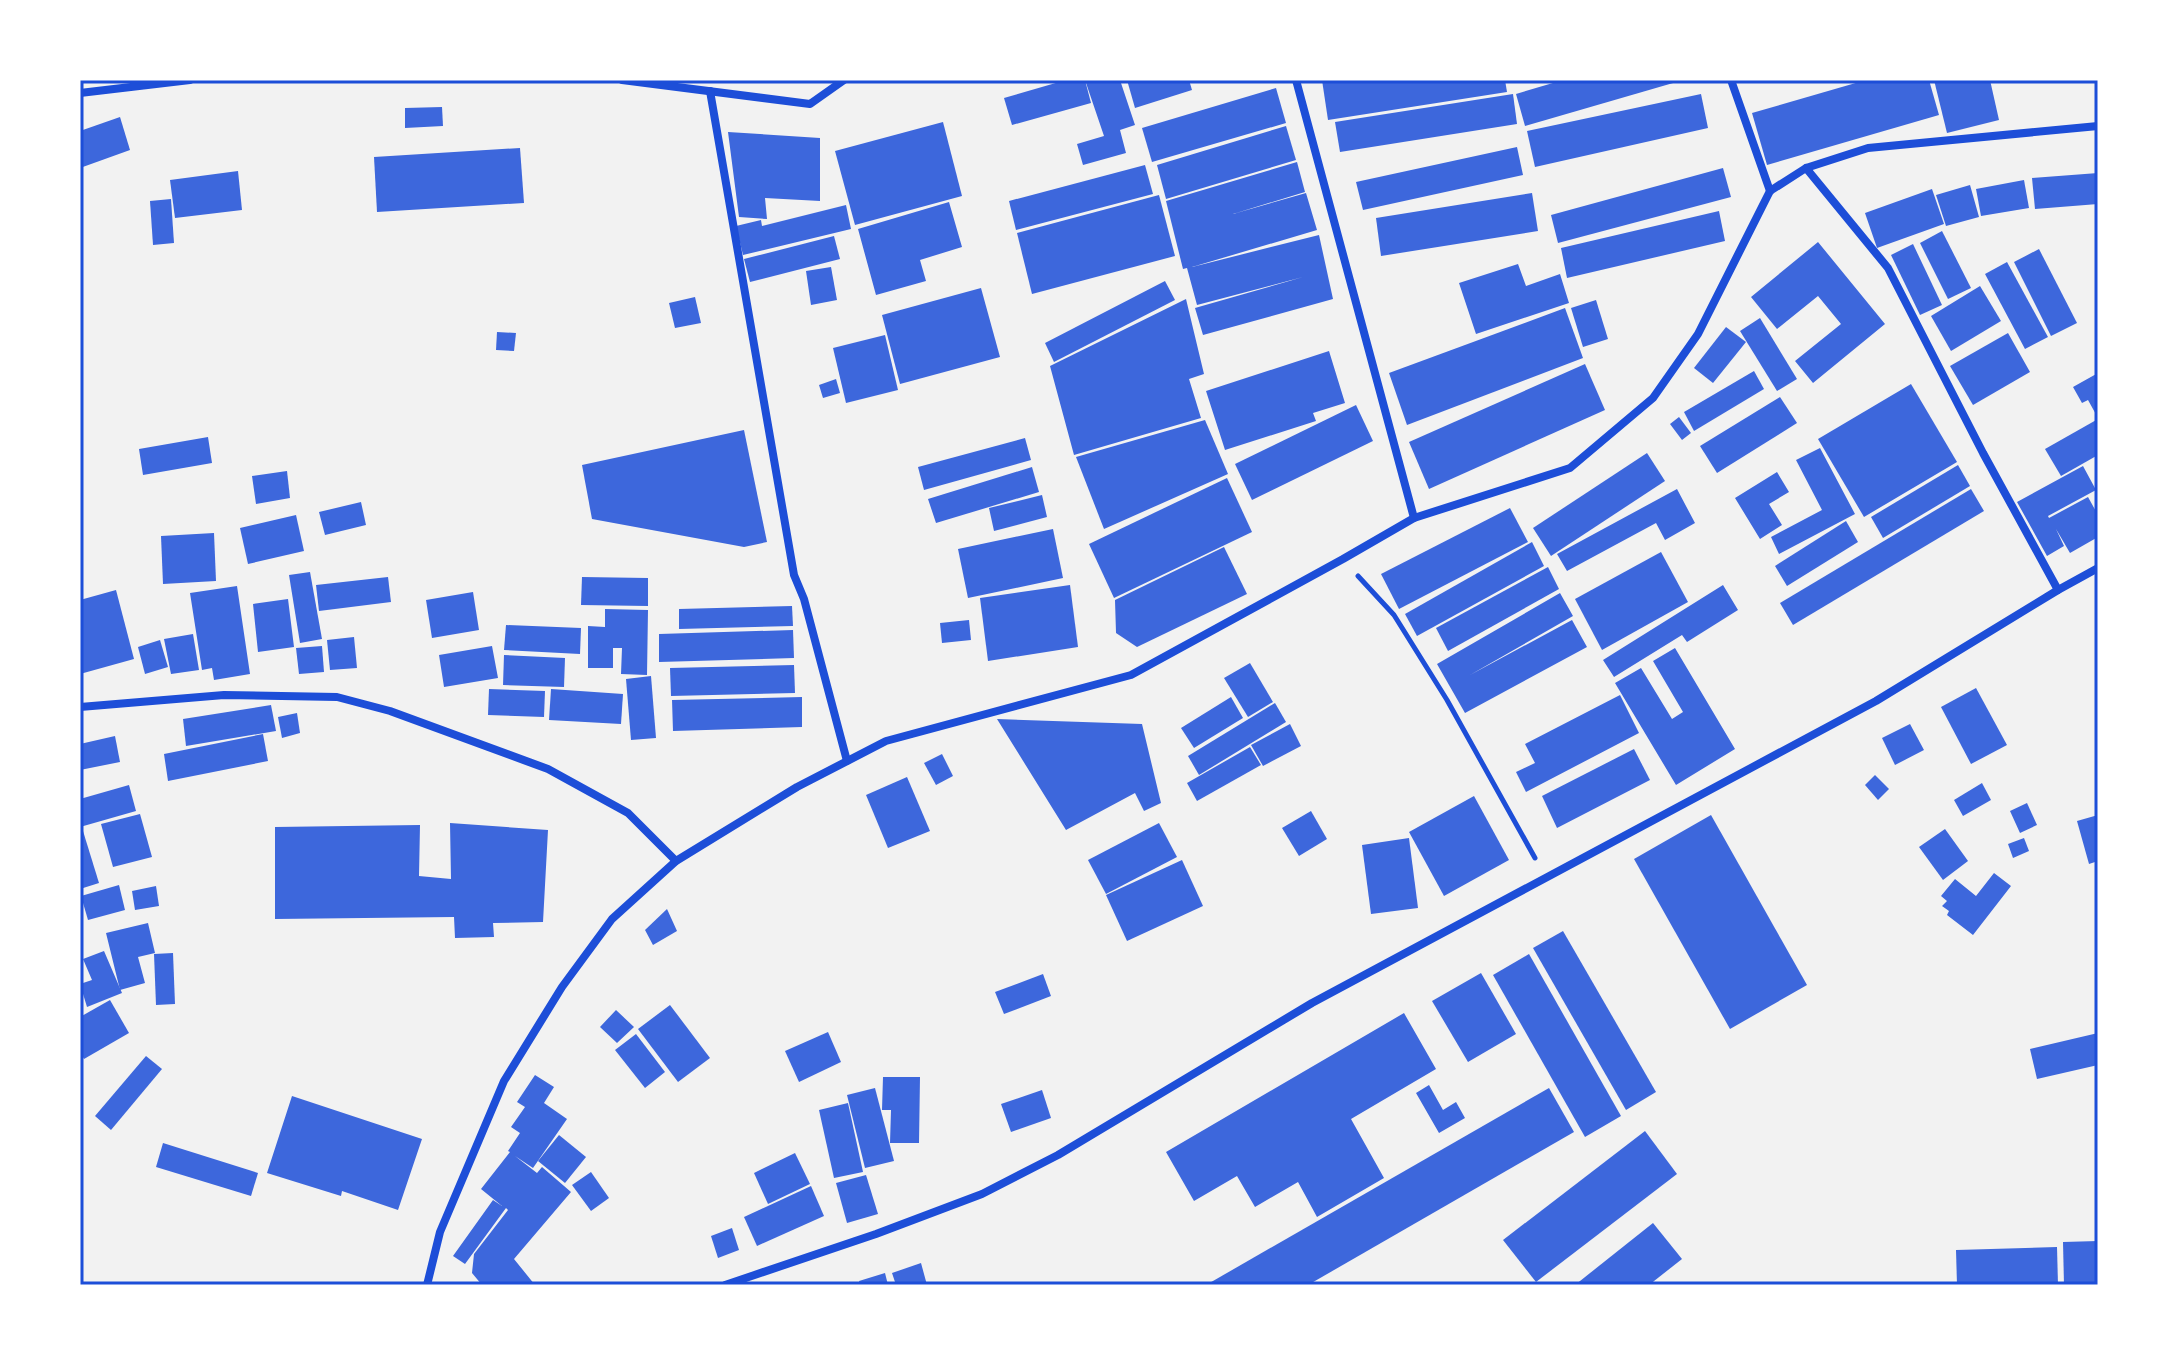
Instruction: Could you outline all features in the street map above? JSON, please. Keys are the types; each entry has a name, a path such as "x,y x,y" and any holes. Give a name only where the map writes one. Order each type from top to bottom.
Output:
{"street":[{"path":"80,93 190,80"},
{"path":"622,80 810,104 844,80"},
{"path":"1296,80 1414,518"},
{"path":"1731,80 1770,191"},
{"path":"710,91 794,575 804,599 847,761"},
{"path":"427,1285 440,1232 504,1081 562,987 612,919 676,861 797,787 886,741 1131,675 1414,518 1570,468 1653,398 1698,334 1770,191 1806,168 1868,148 2098,126"},
{"path":"1806,168 1888,268 2058,590"},
{"path":"725,1285 982,1194 1058,1155 1312,1003 1547,880 1876,701 2098,568"},
{"path":"80,707 224,695 337,697 390,711 548,769 628,813 676,861"}],"path":[{"path":"1343,559 1401,627 1447,700 1547,880"}],"building":[{"path":"1066,80 1085,80 1091,103 1012,125 1004,98"},
{"path":"1085,80 1120,80 1135,125 1120,130 1126,153 1083,165 1077,144 1104,136"},
{"path":"1127,80 1189,80 1192,90 1135,108"},
{"path":"1322,80 1505,80 1507,92 1328,120"},
{"path":"1563,80 1680,81 1525,126 1516,94"},
{"path":"1866,80 1929,80 1939,115 1767,165 1752,113"},
{"path":"1934,80 1990,80 1999,120 1947,133"},
{"path":"1276,88 1286,123 1152,162 1142,128"},
{"path":"1513,94 1517,124 1340,152 1335,122"},
{"path":"1701,94 1708,128 1535,167 1527,131"},
{"path":"442,107 443,126 405,128 405,108"},
{"path":"120,117 130,150 80,168 80,131"},
{"path":"943,122 962,196 855,225 835,151"},
{"path":"1286,126 1296,160 1166,199 1157,165"},
{"path":"728,132 820,138 820,201 765,198 767,219 739,217"},
{"path":"1517,147 1523,175 1363,210 1356,182"},
{"path":"520,148 524,203 377,212 374,157"},
{"path":"1297,162 1305,192 1233,214 1306,193 1317,230 1192,267 1319,235 1333,299 1203,335 1195,308 1303,277 1197,305 1187,268 1183,269 1166,201"},
{"path":"1145,165 1153,194 1016,230 1009,201"},
{"path":"1723,168 1731,197 1558,243 1551,215"},
{"path":"238,171 242,210 175,218 170,180"},
{"path":"2098,173 2098,204 2035,209 2032,178"},
{"path":"2024,180 2029,208 1981,216 1976,189"},
{"path":"1970,185 1979,217 1946,226 1936,195"},
{"path":"1932,189 1944,224 1877,248 1865,213"},
{"path":"1532,193 1538,231 1381,256 1376,218"},
{"path":"1159,195 1175,256 1032,294 1017,233"},
{"path":"171,199 174,243 153,245 150,201"},
{"path":"949,202 962,247 920,260 926,281 876,295 858,229"},
{"path":"846,205 851,229 743,255 736,226 761,220 762,226"},
{"path":"1719,211 1725,241 1567,278 1561,248"},
{"path":"1942,231 1971,288 1948,299 1920,243"},
{"path":"834,236 840,259 750,282 744,259"},
{"path":"1818,242 1885,324 1813,383 1795,361 1841,324 1818,296 1777,329 1751,297"},
{"path":"1913,244 1942,305 1920,315 1891,255"},
{"path":"2039,249 2077,323 2051,336 2014,262"},
{"path":"2007,262 2048,337 2025,349 1985,274"},
{"path":"1518,264 1526,286 1560,274 1569,303 1476,334 1459,283"},
{"path":"831,267 837,300 811,305 806,271"},
{"path":"1165,281 1175,300 1054,362 1045,343"},
{"path":"1980,286 2001,321 1951,351 1931,316"},
{"path":"981,288 1000,357 900,384 882,315"},
{"path":"695,297 701,323 675,328 669,303"},
{"path":"1186,299 1204,374 1189,379 1201,418 1074,455 1050,366"},
{"path":"1596,300 1608,339 1583,347 1571,308"},
{"path":"1565,308 1583,358 1407,425 1389,373"},
{"path":"1760,318 1797,379 1777,391 1740,331"},
{"path":"1726,327 1746,342 1713,383 1694,368"},
{"path":"497,332 516,333 514,351 496,350"},
{"path":"2008,333 2030,372 1973,405 1950,366"},
{"path":"885,335 898,390 846,403 833,348"},
{"path":"1329,351 1345,403 1313,413 1316,421 1225,450 1206,391"},
{"path":"1585,364 1605,410 1429,489 1409,442"},
{"path":"1754,371 1764,389 1694,431 1684,412"},
{"path":"2098,373 2098,418 2088,400 2082,403 2073,387"},
{"path":"836,379 840,393 823,398 819,385"},
{"path":"1911,384 1957,462 1864,517 1818,439"},
{"path":"1780,397 1797,423 1717,473 1700,446"},
{"path":"1356,405 1373,441 1252,500 1235,464"},
{"path":"1679,417 1691,433 1682,440 1670,424"},
{"path":"2098,419 2098,455 2061,476 2045,449"},
{"path":"1205,420 1228,474 1104,529 1076,457"},
{"path":"744,430 767,542 744,547 592,519 582,465"},
{"path":"208,437 212,463 143,475 139,449"},
{"path":"1025,438 1031,460 924,490 918,467"},
{"path":"1820,448 1855,514 1779,554 1771,537 1822,510 1796,460"},
{"path":"1647,453 1665,481 1551,556 1533,528"},
{"path":"1958,465 1970,486 1883,538 1871,517"},
{"path":"2083,466 2096,490 2048,516 2088,497 2098,515 2098,537 2070,553 2056,529 2064,546 2047,556 2017,502"},
{"path":"1032,467 1039,492 936,523 928,499"},
{"path":"287,471 290,498 256,504 252,476"},
{"path":"1777,472 1789,492 1769,504 1782,525 1760,539 1735,498"},
{"path":"1227,478 1252,532 1114,598 1089,544"},
{"path":"1677,489 1695,523 1665,540 1656,523 1567,571 1557,554"},
{"path":"1971,489 1984,511 1793,625 1780,603"},
{"path":"1042,495 1047,517 994,531 989,508"},
{"path":"361,502 366,525 325,535 319,512"},
{"path":"1510,508 1528,542 1399,609 1381,574"},
{"path":"296,515 304,551 248,564 240,528"},
{"path":"1846,521 1858,542 1787,586 1775,566"},
{"path":"1053,529 1063,578 968,598 958,549"},
{"path":"214,533 216,581 163,584 161,536"},
{"path":"1532,542 1544,566 1417,636 1405,614"},
{"path":"1224,547 1247,594 1137,647 1116,633 1115,600"},
{"path":"1661,552 1688,602 1602,650 1575,599"},
{"path":"1548,567 1559,589 1448,651 1436,628"},
{"path":"310,572 322,639 300,643 289,575"},
{"path":"388,577 391,602 319,611 316,585"},
{"path":"582,577 648,578 648,606 581,605"},
{"path":"1070,585 1078,647 988,661 980,598"},
{"path":"1723,585 1738,610 1687,642 1682,635 1614,677 1603,660"},
{"path":"237,586 250,674 214,680 212,668 202,670 190,593"},
{"path":"116,590 134,659 80,674 80,600"},
{"path":"473,592 479,630 432,638 426,600"},
{"path":"1560,593 1573,616 1470,675 1572,620 1587,647 1465,713 1437,664"},
{"path":"288,599 294,647 258,652 253,604"},
{"path":"792,606 793,626 679,629 679,609"},
{"path":"605,609 648,610 647,675 621,674 622,648 613,648 613,668 588,668 588,626 605,627"},
{"path":"969,620 971,640 942,643 940,623"},
{"path":"506,625 581,628 580,654 504,650"},
{"path":"793,630 794,658 659,662 659,634"},
{"path":"193,634 199,670 171,674 164,639"},
{"path":"354,637 357,668 330,670 327,640"},
{"path":"160,640 168,667 145,674 138,647"},
{"path":"322,646 324,672 299,674 296,648"},
{"path":"492,646 498,678 444,687 439,655"},
{"path":"1675,648 1735,749 1676,785 1615,683 1641,668 1672,719 1683,712 1653,661"},
{"path":"504,655 565,658 564,687 503,685"},
{"path":"1250,663 1273,702 1248,717 1224,678"},
{"path":"794,665 795,693 671,696 670,668"},
{"path":"651,676 656,738 631,740 626,679"},
{"path":"1976,688 2007,745 1971,764 1941,707"},
{"path":"489,689 545,691 544,717 488,715"},
{"path":"551,689 623,694 621,724 549,720"},
{"path":"1620,695 1639,733 1526,792 1516,772 1535,763 1525,744"},
{"path":"802,697 802,727 673,731 672,700"},
{"path":"1231,697 1243,718 1194,748 1181,728"},
{"path":"1275,703 1286,722 1199,775 1188,756"},
{"path":"271,705 276,731 186,746 183,719"},
{"path":"297,713 300,733 282,738 278,717"},
{"path":"997,719 1142,724 1161,803 1144,811 1135,793 1066,830"},
{"path":"1290,724 1301,746 1263,766 1251,745"},
{"path":"1910,724 1924,750 1895,765 1882,738"},
{"path":"263,734 268,761 168,781 164,754"},
{"path":"115,736 120,762 80,770 80,744"},
{"path":"1250,747 1261,765 1197,801 1187,783"},
{"path":"1634,749 1650,780 1557,828 1542,796"},
{"path":"942,754 953,776 936,785 924,763"},
{"path":"1875,775 1889,789 1878,800 1865,785"},
{"path":"907,777 930,831 888,848 866,795"},
{"path":"1982,783 1991,800 1963,816 1954,800"},
{"path":"129,785 136,811 80,827 80,799"},
{"path":"1474,796 1509,860 1444,896 1409,832"},
{"path":"2027,803 2037,825 2020,833 2010,811"},
{"path":"1311,811 1327,839 1299,856 1282,828"},
{"path":"140,814 152,857 113,867 101,824"},
{"path":"1711,815 1807,985 1730,1029 1634,859"},
{"path":"2098,815 2098,861 2089,864 2077,821"},
{"path":"450,823 548,830 543,922 493,923 494,937 455,938 454,917 275,919 275,827 420,825 419,876 451,879"},
{"path":"1159,823 1177,857 1106,894 1088,860"},
{"path":"1945,829 1968,861 1943,880 1919,847"},
{"path":"83,831 99,883 80,889 80,832"},
{"path":"1409,838 1418,908 1371,914 1362,845"},
{"path":"2024,838 2029,851 2013,858 2008,844"},
{"path":"1182,860 1203,906 1127,941 1106,895"},
{"path":"1994,873 2011,886 1973,935 1947,915 1949,911 1942,906 1947,901 1941,896 1955,879 1976,896"},
{"path":"119,885 125,910 88,920 81,896"},
{"path":"156,886 159,906 135,910 132,891"},
{"path":"667,909 677,931 653,945 645,930"},
{"path":"148,923 155,953 138,957 145,983 120,990 106,933"},
{"path":"1563,931 1656,1092 1626,1110 1533,948"},
{"path":"104,951 122,993 87,1007 80,984 92,980 83,959"},
{"path":"173,953 175,1004 156,1005 154,954"},
{"path":"1529,954 1621,1116 1585,1137 1493,975"},
{"path":"1481,973 1516,1034 1468,1062 1432,1001"},
{"path":"1043,974 1051,996 1004,1014 995,992"},
{"path":"110,1000 129,1033 84,1059 80,1052 80,1017"},
{"path":"670,1005 710,1058 678,1082 638,1029"},
{"path":"616,1010 634,1027 617,1043 600,1027"},
{"path":"1404,1013 1436,1069 1351,1119 1384,1178 1317,1217 1298,1182 1255,1207 1237,1176 1194,1201 1166,1152"},
{"path":"828,1032 841,1062 799,1082 785,1051"},
{"path":"2098,1033 2098,1065 2037,1079 2030,1049"},
{"path":"636,1034 665,1072 645,1088 615,1050"},
{"path":"146,1056 162,1069 111,1130 95,1116"},
{"path":"535,1075 554,1087 544,1103 567,1119 533,1168 515,1156 537,1173 542,1167 571,1192 514,1259 535,1285 482,1285 472,1273 474,1254 508,1210 506,1208 465,1264 453,1256 493,1200 502,1206 481,1189 510,1152 520,1133 511,1127 525,1107 517,1102"},
{"path":"883,1077 920,1077 919,1143 890,1143 891,1110 882,1110"},
{"path":"1429,1085 1443,1110 1456,1102 1465,1118 1439,1133 1416,1093"},
{"path":"875,1088 894,1161 865,1168 847,1095"},
{"path":"1549,1088 1574,1132 1308,1285 1206,1285"},
{"path":"1042,1090 1051,1118 1011,1132 1001,1104"},
{"path":"292,1096 422,1139 398,1210 342,1191 341,1196 267,1173"},
{"path":"848,1103 863,1172 834,1178 819,1110"},
{"path":"1645,1131 1677,1174 1536,1282 1503,1240"},
{"path":"559,1135 586,1157 565,1183 538,1161"},
{"path":"163,1143 258,1173 251,1196 156,1167"},
{"path":"795,1153 810,1184 768,1204 754,1173"},
{"path":"591,1172 609,1198 591,1211 572,1185"},
{"path":"866,1175 878,1214 847,1223 836,1183"},
{"path":"811,1186 824,1216 757,1246 744,1217"},
{"path":"1653,1223 1682,1259 1649,1285 1575,1285"},
{"path":"732,1228 739,1250 718,1258 711,1236"},
{"path":"2098,1241 2098,1285 2064,1285 2063,1242"},
{"path":"2057,1247 2058,1285 1957,1285 1956,1250"},
{"path":"921,1263 927,1285 896,1285 892,1273"},
{"path":"885,1273 888,1285 860,1285 859,1281"}]}
